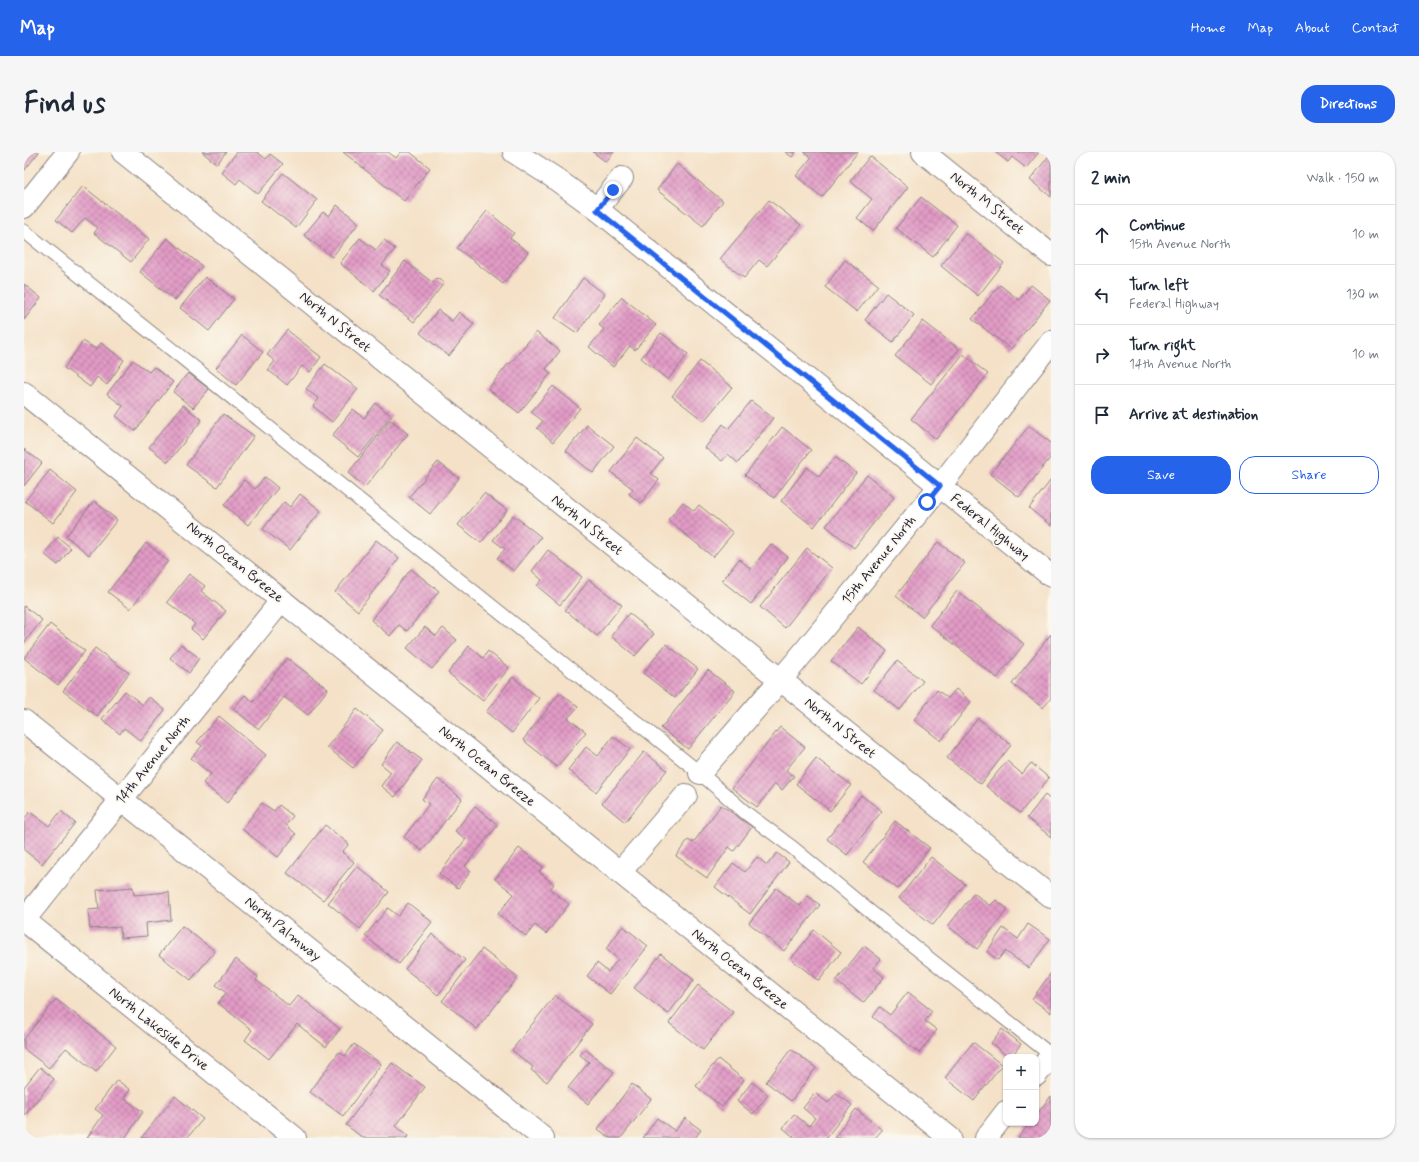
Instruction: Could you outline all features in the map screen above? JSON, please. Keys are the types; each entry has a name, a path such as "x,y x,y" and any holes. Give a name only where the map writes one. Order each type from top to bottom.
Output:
{"street":[{"path":"24,207 68,152"},
{"name":"North N Street","path":"123,152 1051,897"},
{"name":"Federal Highway","path":"514,152 553,177 597,210 1051,576"},
{"name":"North M Street","path":"923,152 1051,255"},
{"path":"597,210 622,178"},
{"name":"15th Avenue North","path":"700,773 781,680 940,486 1051,342"},
{"name":"North Ocean Breeze","path":"24,393 950,1138"},
{"name":"14th Avenue North","path":"24,920 282,600"},
{"name":"North Palmway","path":"24,721 543,1138"},
{"path":"620,872 686,795"},
{"name":"North Lakeside Drive","path":"24,920 295,1138"},
{"path":"1039,1071 1051,1055"},
{"path":"986,1138 1003,1116"}],"lane":[{"path":"24,231 700,773 746,813 793,848 868,910 1051,1055"}],"building":[{"path":"24,152 39,152 24,171"},
{"path":"202,152 226,152 217,164"},
{"path":"237,152 257,152 266,159 270,154 283,164 258,194 240,179 236,184 221,172"},
{"path":"343,152 388,152 396,158 401,152 410,152 430,168 404,201"},
{"path":"593,152 614,152 606,162"},
{"path":"785,152 796,152 792,157"},
{"path":"804,152 858,152 822,197 796,176 811,158"},
{"path":"995,152 1039,152 1026,168 1012,157 1008,162"},
{"path":"1051,153 1051,197 1030,180"},
{"path":"870,156 908,187 873,231 857,218 872,199 850,181"},
{"path":"677,164 723,201 703,226 657,190"},
{"path":"283,173 317,200 296,228 261,201"},
{"path":"83,186 149,239 131,262 94,233 98,228 85,218 72,233 56,220"},
{"path":"921,197 957,225 933,257 896,228"},
{"path":"769,200 801,225 767,266 759,260 744,278 720,259"},
{"path":"337,205 359,223 332,257 304,235 323,212 329,216"},
{"path":"487,211 514,233 510,238 528,252 503,284 457,248"},
{"path":"966,233 1004,263 978,296 941,266"},
{"path":"167,238 202,266 175,300 140,272"},
{"path":"360,238 376,250 384,240 395,249 382,265 390,271 374,291 340,263"},
{"path":"845,260 878,285 857,312 825,287"},
{"path":"405,261 433,283 437,278 444,283 414,322 379,295"},
{"path":"205,277 234,299 209,331 180,308"},
{"path":"583,278 605,294 577,333 555,318"},
{"path":"24,284 41,298 24,320"},
{"path":"1000,285 1019,300 1031,285 1050,300 1011,349 972,319"},
{"path":"886,293 914,315 893,342 865,320"},
{"path":"622,297 656,325 635,350 630,346 613,367 589,347 604,329 599,325"},
{"path":"438,310 452,321 459,312 474,324 449,356 420,333"},
{"path":"923,321 959,349 931,384 895,356"},
{"path":"287,330 321,357 310,372 302,366 287,385 268,370 275,361 267,355"},
{"path":"536,332 560,351 546,369 551,373 519,413 488,389"},
{"path":"661,333 688,354 668,380 641,358"},
{"path":"242,335 263,352 236,385 216,368"},
{"path":"83,341 96,349 101,343 124,360 107,385 97,377 90,387 64,368"},
{"path":"963,354 988,374 936,439 911,419"},
{"path":"133,360 149,372 154,367 173,382 135,431 116,416 123,406 107,394"},
{"path":"700,361 732,387 704,421 672,396"},
{"path":"325,364 358,389 332,422 313,406 319,399 306,389"},
{"path":"188,373 209,389 193,408 173,392"},
{"path":"553,386 580,408 553,442 537,428 543,421 531,412"},
{"path":"751,401 773,418 738,463 728,454 722,461 705,448 723,424 728,429"},
{"path":"376,403 392,416 358,457 332,436 353,409 364,418"},
{"path":"183,405 202,420 168,462 149,447"},
{"path":"223,414 254,436 217,487 186,465"},
{"path":"391,420 408,434 365,487 348,473"},
{"path":"587,425 614,446 593,473 566,451"},
{"path":"1029,426 1051,443 1051,457 1019,497 990,474"},
{"path":"782,427 811,450 774,498 745,475"},
{"path":"637,438 663,458 651,473 659,480 641,503 629,494 633,489 611,472"},
{"path":"24,449 42,463 24,486"},
{"path":"835,457 856,473 814,527 781,501 807,467 819,477"},
{"path":"438,462 459,478 430,514 409,497"},
{"path":"50,470 77,492 53,523 25,501"},
{"path":"867,475 894,497 854,548 826,526"},
{"path":"265,477 278,488 248,525 224,505 244,480 255,489"},
{"path":"1051,480 1051,526 1029,508"},
{"path":"484,493 507,510 481,543 458,525"},
{"path":"300,494 321,511 290,550 263,529 284,502 290,507"},
{"path":"94,501 117,520 89,555 66,536"},
{"path":"683,502 694,511 699,505 733,533 713,557 668,520"},
{"path":"513,515 541,537 514,571 497,558 505,549 493,540"},
{"path":"58,537 71,548 58,565 44,554"},
{"path":"376,540 399,558 358,611 335,592"},
{"path":"938,542 965,563 922,617 896,596"},
{"path":"146,543 168,561 130,609 108,592"},
{"path":"771,544 788,557 751,604 722,581 739,559 751,569"},
{"path":"807,548 832,568 785,628 760,607"},
{"path":"548,550 582,577 560,605 537,586 542,580 532,571"},
{"path":"411,569 439,591 407,631 399,625 390,636 371,620"},
{"path":"189,574 205,586 201,591 226,611 203,639 191,629 195,624 167,602"},
{"path":"589,580 622,605 597,636 565,610"},
{"path":"957,591 1024,644 997,678 930,625"},
{"path":"24,606 42,620 24,643"},
{"path":"629,613 654,634 635,656 611,636"},
{"path":"50,624 85,651 58,685 24,658"},
{"path":"425,627 436,636 443,628 457,640 432,669 407,648"},
{"path":"858,627 887,651 861,684 831,661"},
{"path":"1051,634 1051,698 1043,708 1012,684"},
{"path":"181,644 199,658 189,673 170,658"},
{"path":"666,644 698,669 675,698 643,673"},
{"path":"469,646 483,658 488,651 509,668 483,701 448,673"},
{"path":"95,648 129,673 97,716 63,691"},
{"path":"287,658 328,689 308,715 284,697 259,729 233,709 245,695 253,702"},
{"path":"897,661 923,681 900,710 874,690"},
{"path":"708,670 735,691 688,749 661,728"},
{"path":"513,677 539,698 512,733 486,712"},
{"path":"956,689 971,702 941,741 914,720 937,690 948,698"},
{"path":"125,691 143,705 149,697 165,710 141,741 124,728 120,734 102,719"},
{"path":"560,693 578,707 568,718 586,732 557,767 523,740"},
{"path":"357,709 383,730 353,768 327,747"},
{"path":"219,716 266,755 227,803 203,783 211,774 191,758 202,746 197,742"},
{"path":"978,718 1011,745 981,784 947,758"},
{"path":"780,727 805,747 786,770 794,776 782,790 775,784 757,807 732,788"},
{"path":"613,736 630,749 596,792 568,770 586,747 598,756"},
{"path":"397,742 422,760 395,797 381,786 391,772 381,764"},
{"path":"644,752 667,770 625,822 602,803"},
{"path":"816,758 851,785 830,811 796,784"},
{"path":"1007,761 1022,774 1031,763 1049,778 1020,813 986,786"},
{"path":"438,779 462,799 422,851 404,837 429,804 422,799"},
{"path":"861,795 882,811 847,855 827,839"},
{"path":"1045,795 1051,800 1051,837 1027,818"},
{"path":"262,803 274,811 279,805 293,816 286,825 296,834 278,857 242,829"},
{"path":"721,805 752,827 734,851 729,847 707,878 676,856 688,840 693,843"},
{"path":"475,806 498,825 465,866 471,871 458,888 439,874 466,839 455,831"},
{"path":"61,811 75,823 42,864 24,850 24,819 30,812 49,826"},
{"path":"895,821 930,848 898,889 863,862"},
{"path":"325,825 349,844 342,852 354,862 323,900 287,873"},
{"path":"519,848 543,867 539,872 554,884 550,889 569,904 546,934 535,925 526,936 498,914 514,894 495,879"},
{"path":"777,853 789,862 750,914 715,887 733,863 745,872 757,857 767,865"},
{"path":"931,857 965,884 933,925 899,898"},
{"path":"357,866 389,892 360,929 328,903"},
{"path":"133,887 134,895 169,892 171,920 146,923 147,936 121,938 120,927 90,929 88,910 99,909 97,890"},
{"path":"776,888 800,906 808,896 820,905 784,951 749,923"},
{"path":"974,893 990,906 996,900 1008,909 977,949 948,926"},
{"path":"408,903 432,922 399,964 365,936 388,908 398,916"},
{"path":"1028,924 1050,939 1029,968 1005,951 998,960 987,952 1003,928 1018,939"},
{"path":"182,926 215,951 191,980 159,955"},
{"path":"623,926 648,946 610,994 587,976 597,963 608,972 618,959 606,949"},
{"path":"814,930 841,952 819,981 791,959"},
{"path":"432,934 465,960 438,995 405,969"},
{"path":"864,946 881,959 873,968 884,977 863,1003 836,981"},
{"path":"482,949 518,977 477,1029 442,1001"},
{"path":"661,954 694,980 668,1014 634,988"},
{"path":"236,959 258,977 256,980 289,1006 298,995 340,1029 326,1047 297,1024 269,1059 245,1040 252,1030 218,1003 226,993 216,985"},
{"path":"1051,973 1051,1013 1032,999"},
{"path":"698,985 733,1012 703,1050 669,1023"},
{"path":"908,992 932,1011 925,1021 937,1030 919,1053 873,1017 880,1007 890,1015"},
{"path":"555,995 592,1024 547,1082 531,1070 533,1067 512,1050"},
{"path":"56,999 116,1046 96,1072 66,1048 49,1068 24,1049 24,1039"},
{"path":"1002,1029 1021,1044 1013,1054 1004,1054 991,1043"},
{"path":"973,1042 1002,1065 974,1101 945,1078"},
{"path":"354,1044 381,1064 343,1116 310,1092 339,1052 345,1056"},
{"path":"585,1049 614,1072 588,1104 568,1088 589,1062 580,1055"},
{"path":"791,1049 816,1068 791,1101 766,1082"},
{"path":"718,1059 744,1080 722,1107 696,1086"},
{"path":"392,1063 425,1087 396,1126 408,1136 407,1138 363,1138 346,1125"},
{"path":"40,1067 54,1079 24,1116 24,1087"},
{"path":"117,1080 130,1090 124,1098 143,1112 125,1138 87,1138 103,1115 95,1109"},
{"path":"752,1082 768,1095 753,1114 737,1101"},
{"path":"632,1084 651,1099 621,1138 610,1138 598,1129"},
{"path":"815,1093 828,1103 836,1093 852,1105 826,1138 795,1138 783,1128 794,1114 809,1126 815,1118 803,1108"},
{"path":"175,1096 203,1119 187,1138 141,1138"},
{"path":"1051,1096 1051,1138 1018,1138 1028,1126 1039,1126 1039,1111"},
{"path":"856,1109 882,1130 875,1138 834,1138"},
{"path":"657,1118 675,1131 685,1118 701,1130 695,1138 643,1138"}],"route":[{"path":"613,190 597,210 940,486 927,502"}]}
